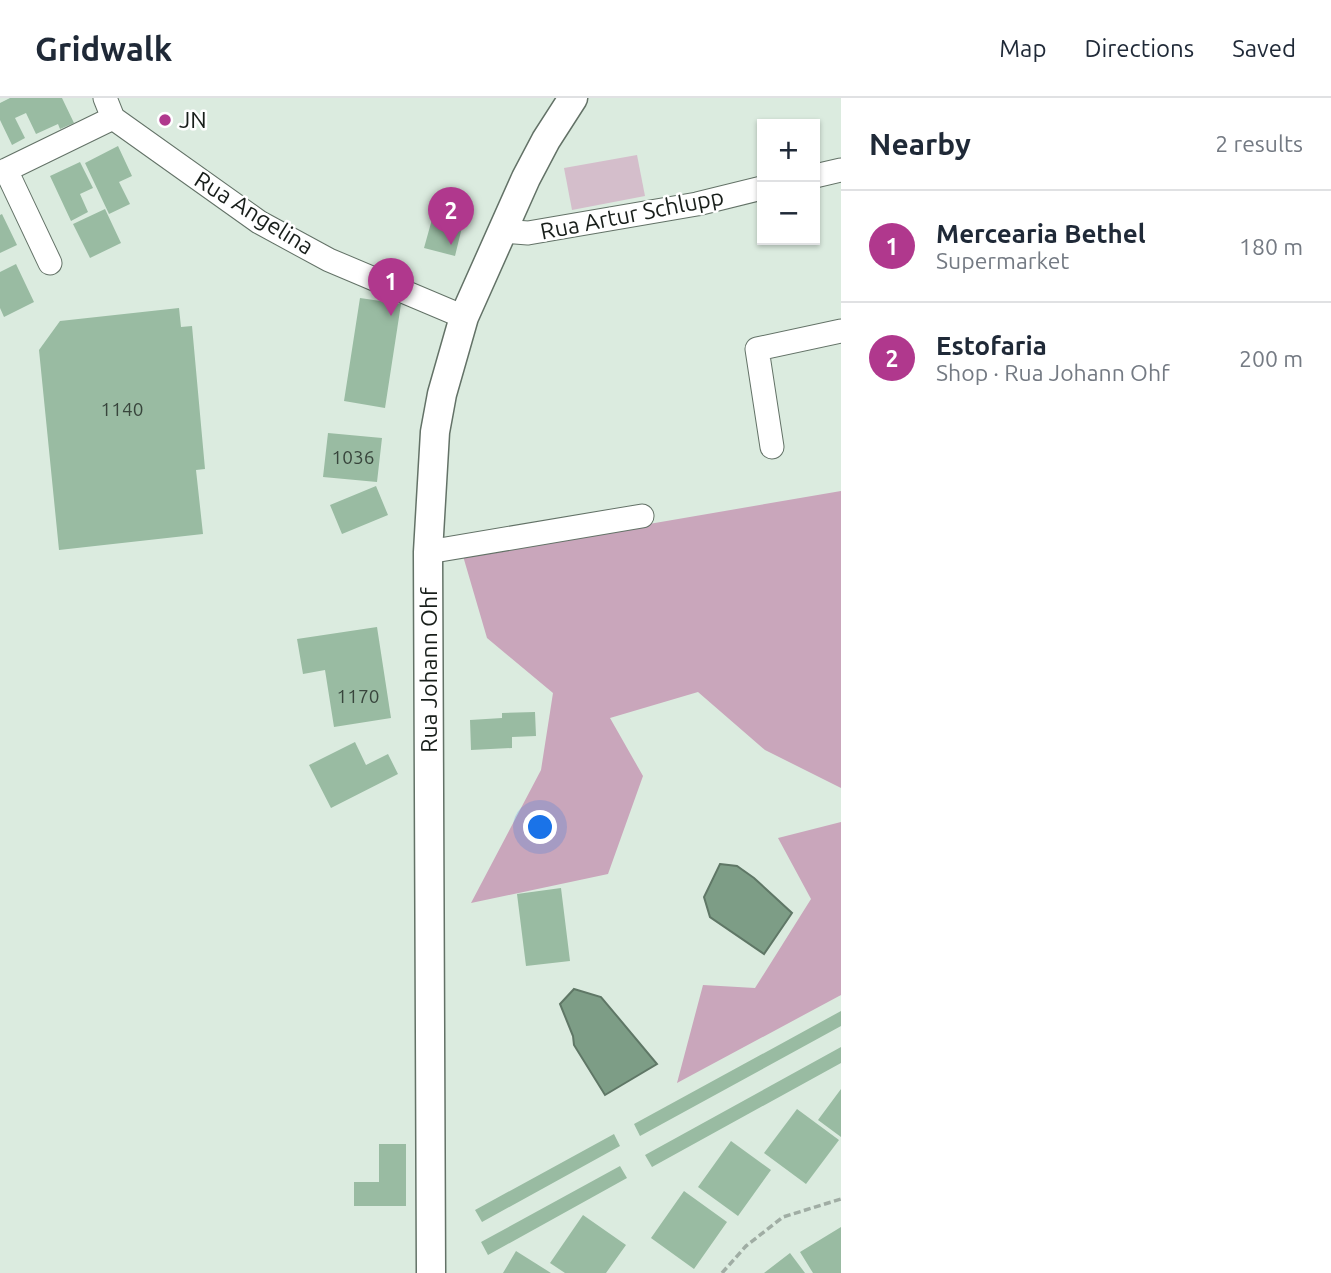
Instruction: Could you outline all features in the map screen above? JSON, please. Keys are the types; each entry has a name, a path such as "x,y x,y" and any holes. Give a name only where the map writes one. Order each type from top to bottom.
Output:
{"main road":[{"name":"Rua Johann Ohf","path":"431,1273 428,552 435,432 442,394 464,317 541,150 573,98"}],"street":[{"path":"50,263 3,171 109,108"},
{"name":"Rua Angelina","path":"109,108 259,222 329,260 464,317"},
{"path":"820,175 841,170"},
{"name":"Rua Artur Schlupp","path":"502,231 528,233 697,204 757,189"},
{"path":"772,447 757,349 841,331"},
{"path":"428,552 642,516"}],"path":[{"path":"722,1273 746,1246 783,1217 841,1199"}],"shaded area":[{"path":"637,155 645,196 572,210 564,168"},
{"path":"841,491 841,788 765,750 698,692 610,718 643,776 608,874 471,903 541,770 553,693 487,638 463,556"},
{"path":"841,822 841,995 677,1083 703,985 755,988 811,899 778,838"},
{"path":"720,864 737,866 792,913 764,954 710,917 704,897"},
{"path":"574,989 601,997 657,1064 605,1095 574,1045 560,1004"}],"building":[{"path":"10,98 62,98 74,123 60,129 58,124 36,134 26,113 15,118 25,138 12,145 0,120 0,103"},
{"path":"118,146 132,176 119,182 130,204 109,214 85,163"},
{"path":"80,162 93,188 80,194 88,212 71,221 50,176"},
{"path":"105,209 121,243 90,258 73,224"},
{"path":"434,212 464,219 455,256 424,248"},
{"path":"2,214 17,245 0,253 0,215"},
{"path":"16,264 34,302 4,317 0,308 0,272"},
{"path":"360,298 401,304 385,408 344,401"},
{"path":"179,308 181,327 192,326 205,469 196,470 203,534 59,550 39,350 60,321"},
{"path":"328,433 382,438 377,482 323,477"},
{"path":"376,486 388,515 342,534 330,505"},
{"path":"377,627 391,718 334,727 325,670 303,674 297,639"},
{"path":"535,712 536,736 512,737 512,748 471,750 470,720 502,718 502,713"},
{"path":"355,742 366,765 388,754 398,774 331,808 309,765"},
{"path":"561,888 570,961 526,966 517,894"},
{"path":"841,1011 841,1026 640,1136 634,1124"},
{"path":"841,1047 841,1063 652,1167 645,1155"},
{"path":"841,1089 841,1137 818,1120"},
{"path":"797,1109 839,1140 806,1184 764,1153"},
{"path":"614,1134 620,1146 482,1222 475,1210"},
{"path":"731,1141 771,1170 738,1216 698,1187"},
{"path":"379,1144 406,1144 406,1206 354,1206 354,1182 379,1182"},
{"path":"620,1166 627,1178 488,1255 481,1242"},
{"path":"684,1191 727,1222 694,1269 651,1238"},
{"path":"583,1215 626,1245 606,1273 565,1273 550,1263"},
{"path":"841,1227 841,1273 813,1273 800,1252"},
{"path":"516,1251 551,1273 503,1273"},
{"path":"790,1253 805,1273 764,1273"}],"place":[{"name":"JN","path":"165,120"},
{"name":"Estofaria","path":"451,245"},
{"name":"Mercearia Bethel","path":"391,316"}]}
